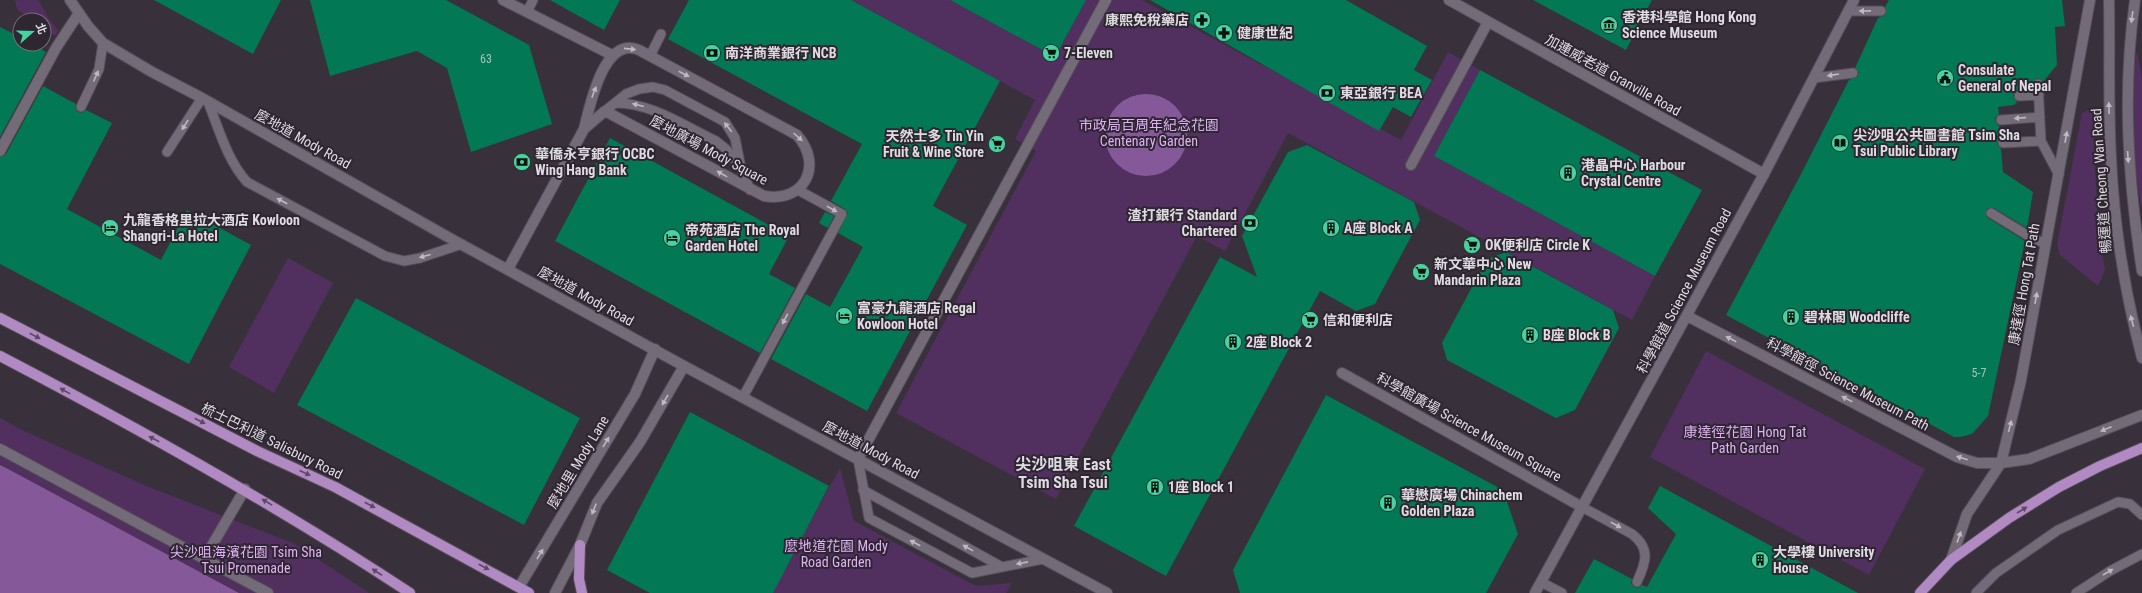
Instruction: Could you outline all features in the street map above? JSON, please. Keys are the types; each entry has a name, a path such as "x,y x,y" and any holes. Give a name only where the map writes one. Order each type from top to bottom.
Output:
{"main road":[{"name":"梳士巴利道 Salisbury Road","path":"0,318 256,451 335,487 520,590 529,593"},
{"path":"0,356 245,489 329,540 410,593"},
{"path":"1920,593 1951,560 2009,518 2058,487 2100,466 2142,448"},
{"path":"580,545 579,579 582,593"}],"street":[{"name":"麼地道 Mody Road","path":"70,0 104,43 152,72 205,100 462,244 656,349 684,366 1108,593"},
{"path":"503,0 612,55"},
{"path":"858,459 1106,0"},
{"name":"加連威老道 Granville Road","path":"1449,0 1764,174"},
{"name":"科學館道 Science Museum Road","path":"1535,593 1764,174 1854,0"},
{"name":"康達徑 Hong Tat Path","path":"1951,560 1967,514 2001,463 2021,380 2090,0"},
{"name":"暢運道 Cheong Wan Road","path":"2109,0 2110,20 2108,76 2111,159 2116,217 2130,315 2142,358"},
{"name":"暢運道 Cheong Wan Road","path":"2135,0 2130,34 2126,89 2128,155 2142,271"},
{"path":"0,151 56,48 79,13"},
{"path":"1410,165 1488,22"},
{"path":"508,269 584,129 590,103 600,78 612,55 616,51 628,47 634,48 650,56 797,135 805,145 810,156 810,169 806,180 798,190"},
{"path":"584,129 605,111"},
{"name":"麼地廣場 Mody Square","path":"605,111 750,190 764,196 776,198 788,196 798,190"},
{"name":"科學館徑 Science Museum Path","path":"1687,316 1957,457 1977,463 2001,463 2040,455 2142,414"},
{"name":"麼地里 Mody Lane","path":"520,590 632,400 656,349"},
{"path":"555,593 580,545 597,503 640,442 684,366"},
{"name":"科學館廣場 Science Museum Square","path":"1342,373 1582,506"},
{"path":"0,449 268,593"},
{"path":"204,559 245,489"}],"lane":[{"path":"526,12 533,0"},
{"path":"1848,11 1881,11"},
{"path":"650,56 661,34"},
{"path":"81,107 99,69 104,43"},
{"path":"1814,78 1853,73"},
{"path":"2038,84 2041,141 2059,175"},
{"path":"605,111 626,94 639,89 653,87 666,90 725,122 736,138 741,168 750,190"},
{"path":"2019,96 2039,95"},
{"path":"167,152 205,100"},
{"path":"205,100 230,157 238,172 247,182 385,256 404,261 426,256 462,244"},
{"path":"616,103 627,103 649,108 716,142 726,149 741,168"},
{"path":"2001,120 2040,117"},
{"path":"2003,143 2041,141"},
{"path":"743,398 842,214 798,190"},
{"path":"1991,213 2045,244"},
{"path":"858,459 869,518 972,573 1043,559"},
{"path":"863,490 1002,567"},
{"path":"1976,593 1996,573 2058,530 2118,502 2130,504 2142,515"},
{"path":"1582,506 1632,534 1639,540 1646,558 1644,567 1637,582"},
{"path":"2076,593 2110,571 2142,554"},
{"path":"1541,582 1562,593"}],"green space":[{"path":"15,0 38,0 45,12 21,12 17,9"},
{"name":"市政局百周年紀念花園 Centenary Garden","path":"851,0 950,0 1055,57 1086,0 1142,0 1401,140 1448,52 1480,70 1434,156 1655,276 1632,320 1288,133 1225,251 1197,236 1056,499 896,413 1036,151 1015,139 1035,100"},
{"path":"52,22 58,30 55,36 52,34"},
{"path":"2137,51 2142,80 2142,212 2134,152 2132,111 2134,70"},
{"path":"2092,108 2098,226 2105,270 2098,286 2060,255 2057,245 2082,113"},
{"path":"288,258 333,283 274,393 229,367"},
{"name":"康達徑花園 Hong Tat Path Garden","path":"1706,351 1925,469 1869,575 1650,457"},
{"name":"尖沙咀海濱花園 Tsim Sha Tsui Promenade","path":"0,418 22,430 144,485 295,544 369,593 239,593 0,465"},
{"name":"麼地道花園 Mody Road Garden","path":"840,468 854,521 976,586 1012,583 1006,593 771,593"}],"shaded area":[{"path":"1138,94 1154,94 1169,101 1180,112 1187,127 1187,143 1184,151 1175,164 1162,173 1154,176 1138,176 1123,169 1112,158 1105,143 1105,127 1112,112 1123,101"},
{"path":"0,465 8,469 239,593 0,593"}],"building":[{"path":"154,0 281,0 253,54"},
{"path":"310,0 446,0 529,45 552,124 471,152 447,68 417,51 330,76"},
{"path":"550,0 620,0 604,30"},
{"path":"689,0 851,0 1000,81 933,206 967,225 867,411 771,359 806,294 830,307 863,247 838,233 848,213 845,209 831,201 862,144 668,39"},
{"path":"950,0 1086,0 1055,57"},
{"path":"1150,0 1346,0 1427,46 1414,70 1432,80 1411,117 1393,107 1379,131"},
{"name":"香港科學館 Hong Kong Science Museum","path":"1533,0 1652,0 1626,50"},
{"path":"1889,0 2062,0 2065,26 2055,27 2057,65 2043,82 2037,78 2032,84 2020,85 2019,90 2015,91 2013,96 2017,102 2014,105 1998,107 1999,115 1995,118 1996,123 1999,126 2000,138 1997,144 2001,149 2003,172 2033,192 2027,228 1994,208 1988,208 1986,210 1986,216 1988,218 2025,241 1988,416 1972,434 1960,437 1954,437 1726,315 1849,80 1858,76 1859,72 1855,68 1878,18 1886,14 1885,7"},
{"path":"0,27 12,33 12,52 46,52 0,137"},
{"name":"港晶中心 Harbour Crystal Centre","path":"1480,70 1702,190 1655,276 1434,156"},
{"name":"九龍香格里拉大酒店 Kowloon Shangri-La Hotel","path":"43,86 76,104 75,108 78,112 82,113 86,110 112,123 67,209 161,260 187,210 251,245 189,364 0,264 0,157 6,154"},
{"name":"帝苑酒店 The Royal Garden Hotel","path":"610,138 789,236 769,274 795,288 760,353 555,241"},
{"path":"1307,145 1414,202 1420,220 1375,304 1356,311 1320,291 1166,576 1074,526 1220,257 1257,277 1242,236 1288,152"},
{"path":"825,212 834,216 828,228 819,223"},
{"name":"B座 Block B","path":"1506,252 1613,310 1619,328 1575,410 1556,418 1447,360 1442,343 1487,259"},
{"path":"356,298 580,418 524,525 297,405"},
{"name":"華懋廣場 Chinachem Golden Plaza","path":"1326,395 1503,490 1518,534 1486,593 1240,593 1233,570"},
{"path":"690,412 829,486 773,593 650,593 607,570"},
{"path":"1660,486 1858,593 1575,593 1594,559 1632,579 1631,583 1634,587 1638,588 1642,585 1647,587 1676,534 1648,508"}],"place":[{"name":"康熙免稅藥店","path":"1202,20"},
{"name":"香港科學館 Hong Kong Science Museum","path":"1609,25"},
{"name":"健康世紀","path":"1224,33"},
{"name":"南洋商業銀行 NCB","path":"712,53"},
{"name":"7-Eleven","path":"1051,53"},
{"name":"Consulate General of Nepal","path":"1945,78"},
{"name":"東亞銀行 BEA","path":"1327,93"},
{"name":"尖沙咀公共圖書館 Tsim Sha Tsui Public Library","path":"1840,143"},
{"name":"天然士多 Tin Yin Fruit & Wine Store","path":"997,144"},
{"name":"華僑永亨銀行 OCBC Wing Hang Bank","path":"522,162"},
{"name":"港晶中心 Harbour Crystal Centre","path":"1568,173"},
{"name":"渣打銀行 Standard Chartered","path":"1250,223"},
{"name":"九龍香格里拉大酒店 Kowloon Shangri-La Hotel","path":"110,228"},
{"name":"A座 Block A","path":"1331,228"},
{"name":"帝苑酒店 The Royal Garden Hotel","path":"672,238"},
{"name":"OK便利店 Circle K","path":"1472,245"},
{"name":"新文華中心 New Mandarin Plaza","path":"1421,272"},
{"name":"富豪九龍酒店 Regal Kowloon Hotel","path":"844,316"},
{"name":"碧林閣 Woodcliffe","path":"1791,317"},
{"name":"信和便利店","path":"1310,320"},
{"name":"B座 Block B","path":"1530,335"},
{"name":"2座 Block 2","path":"1233,342"},
{"name":"1座 Block 1","path":"1155,487"},
{"name":"華懋廣場 Chinachem Golden Plaza","path":"1388,503"},
{"name":"大學樓 University House","path":"1760,560"}],"district":[{"name":"尖沙咀東 East Tsim Sha Tsui","path":"1063,473"}]}
